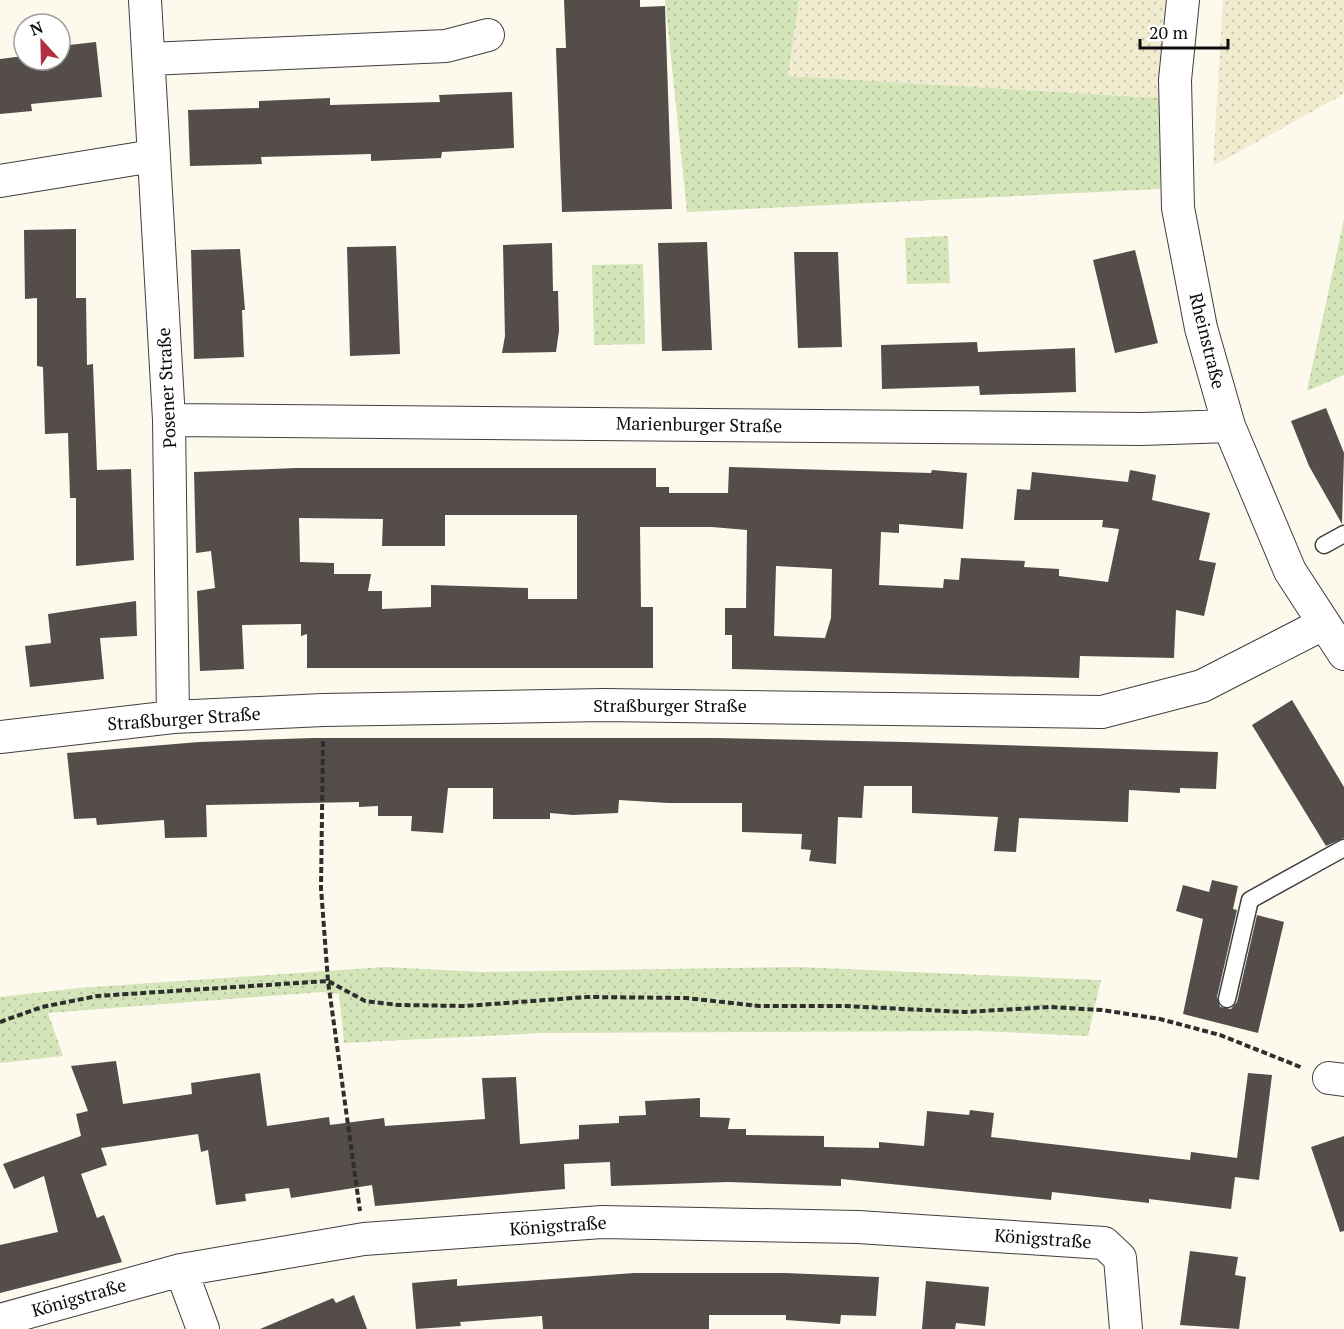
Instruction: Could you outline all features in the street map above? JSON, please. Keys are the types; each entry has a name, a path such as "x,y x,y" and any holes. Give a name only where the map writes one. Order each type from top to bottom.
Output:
{"street":[{"name":"Posener Straße","path":"145,0 170,420 172,717"},
{"name":"Rheinstraße","path":"1183,0 1175,80 1178,208 1201,328 1229,426 1290,571 1344,654"},
{"path":"149,59 446,46 488,34"},
{"path":"0,181 153,156"},
{"name":"Marienburger Straße","path":"170,420 1142,429 1229,426"},
{"name":"Straßburger Straße","path":"0,737 172,717 323,710 616,705 1102,712 1202,686 1323,624"},
{"name":"Königstraße","path":"0,1320 181,1270 364,1239 602,1222 858,1227 1104,1243 1120,1257 1126,1329"},
{"path":"181,1270 203,1329"}],"lane":[{"path":"1324,545 1344,534"},
{"path":"1227,999 1250,900 1344,848"}],"path":[{"path":"323,710 321,888 328,981 364,1239"},
{"path":"0,1022 42,1007 97,996 328,981 365,1001 398,1005 465,1006 587,997 686,998 759,1006 845,1006 965,1012 1050,1007 1102,1010 1160,1019 1220,1035 1336,1079"}],"shaded area":[{"path":"799,0 1169,0 1160,98 788,76"},
{"path":"1223,0 1344,0 1344,94 1213,166"}],"green space":[{"path":"665,0 799,0 788,76 1160,98 1160,189 687,212"},
{"path":"1344,219 1344,375 1307,391"},
{"path":"948,236 950,283 907,284 905,238"},
{"path":"643,264 645,344 594,345 592,265"},
{"path":"385,967 482,972 799,967 1101,980 1088,1036 978,1031 544,1033 344,1043 339,994 322,992 48,1013 63,1056 0,1063 0,997 79,988"}],"building":[{"path":"564,0 640,0 640,7 665,6 672,209 562,212 556,48 566,48"},
{"path":"96,42 102,97 31,104 32,111 0,114 0,59 12,58 12,72 72,72 72,45"},
{"path":"512,92 514,148 442,152 441,158 371,161 371,154 261,157 262,164 190,166 188,110 259,108 259,101 330,98 330,105 440,102 439,95"},
{"path":"76,229 76,298 86,298 87,365 93,364 97,470 131,469 134,560 76,566 76,498 70,498 68,433 45,434 43,367 37,366 37,298 25,299 24,230"},
{"path":"707,242 712,350 662,351 658,243"},
{"path":"552,243 553,291 558,291 559,331 556,352 502,353 505,336 503,245"},
{"path":"396,246 400,354 350,356 347,247"},
{"path":"240,249 245,310 242,310 244,357 194,359 191,250"},
{"path":"1135,250 1158,343 1115,353 1093,260"},
{"path":"794,252 838,252 842,347 798,348"},
{"path":"977,342 978,352 1075,348 1076,392 980,395 979,386 882,389 881,345"},
{"path":"1326,408 1344,453 1342,524 1309,466 1291,421"},
{"path":"729,467 931,473 932,470 967,473 963,529 899,524 899,533 881,532 879,585 943,588 944,579 959,580 961,558 1025,561 1024,567 1059,569 1059,576 1108,582 1119,529 1102,527 1103,520 1014,520 1017,489 1030,490 1032,472 1128,482 1130,470 1156,475 1152,500 1210,513 1199,560 1216,563 1204,616 1176,610 1174,658 1080,656 1079,678 732,669 732,635 725,635 725,608 746,608 747,530 712,527 640,527 641,607 653,607 653,668 307,668 307,634 301,636 301,624 242,625 244,669 200,671 197,591 215,588 211,551 196,553 194,472 296,468 656,468 656,487 669,487 669,493 728,493","holes":["445,515 577,515 577,599 528,599 528,588 431,585 431,607 382,609 382,591 368,591 371,574 334,574 334,563 300,562 299,518 383,519 382,546 445,546","776,566 832,569 831,618 825,638 774,636"]},
{"path":"136,601 137,636 100,638 104,679 30,687 25,646 51,643 48,614"},
{"path":"1292,700 1344,787 1344,838 1326,846 1252,725"},
{"path":"313,738 716,738 1218,752 1216,789 1180,788 1180,793 1129,790 1128,822 1019,818 1016,852 994,851 998,817 912,813 912,786 864,786 862,818 838,817 836,864 809,861 811,850 801,849 802,834 742,832 742,803 668,803 619,800 618,813 573,815 550,813 550,819 493,819 493,788 448,788 443,833 411,831 412,816 378,816 378,806 359,807 359,802 206,805 207,837 165,838 164,820 97,825 96,818 74,819 67,753 199,742"},
{"path":"1212,880 1238,886 1233,909 1237,910 1217,997 1220,1007 1231,1009 1237,1002 1257,915 1284,922 1258,1033 1183,1014 1203,919 1176,911 1183,885 1209,892"},
{"path":"116,1061 123,1104 192,1094 191,1083 260,1073 267,1126 329,1117 330,1125 384,1118 385,1126 485,1119 482,1078 516,1077 520,1144 579,1139 579,1125 619,1123 619,1116 646,1115 645,1101 700,1098 700,1117 730,1118 728,1129 746,1129 746,1135 824,1136 824,1147 879,1148 879,1142 924,1146 927,1111 969,1115 970,1110 994,1113 991,1137 1190,1160 1191,1152 1237,1158 1248,1073 1272,1075 1259,1180 1235,1177 1231,1209 1149,1199 1149,1203 1052,1192 1051,1200 841,1179 841,1186 728,1182 611,1186 610,1162 564,1164 565,1189 375,1206 372,1185 291,1198 289,1188 245,1194 246,1201 216,1205 208,1150 201,1152 198,1134 101,1148 107,1165 81,1174 97,1218 104,1215 122,1262 0,1293 0,1245 58,1232 44,1176 14,1189 3,1164 81,1136 76,1114 88,1111 71,1066"},
{"path":"1344,1136 1344,1231 1340,1232 1311,1147"},
{"path":"1190,1251 1238,1257 1235,1275 1246,1277 1239,1329 1180,1325"},
{"path":"634,1273 785,1273 879,1277 876,1316 841,1315 840,1324 786,1320 786,1315 709,1315 709,1329 543,1329 542,1316 460,1322 461,1326 416,1329 412,1283 457,1279 457,1286"},
{"path":"926,1281 989,1287 985,1326 956,1323 955,1329 922,1329"},
{"path":"354,1295 367,1329 260,1329 333,1298 336,1303"}]}
